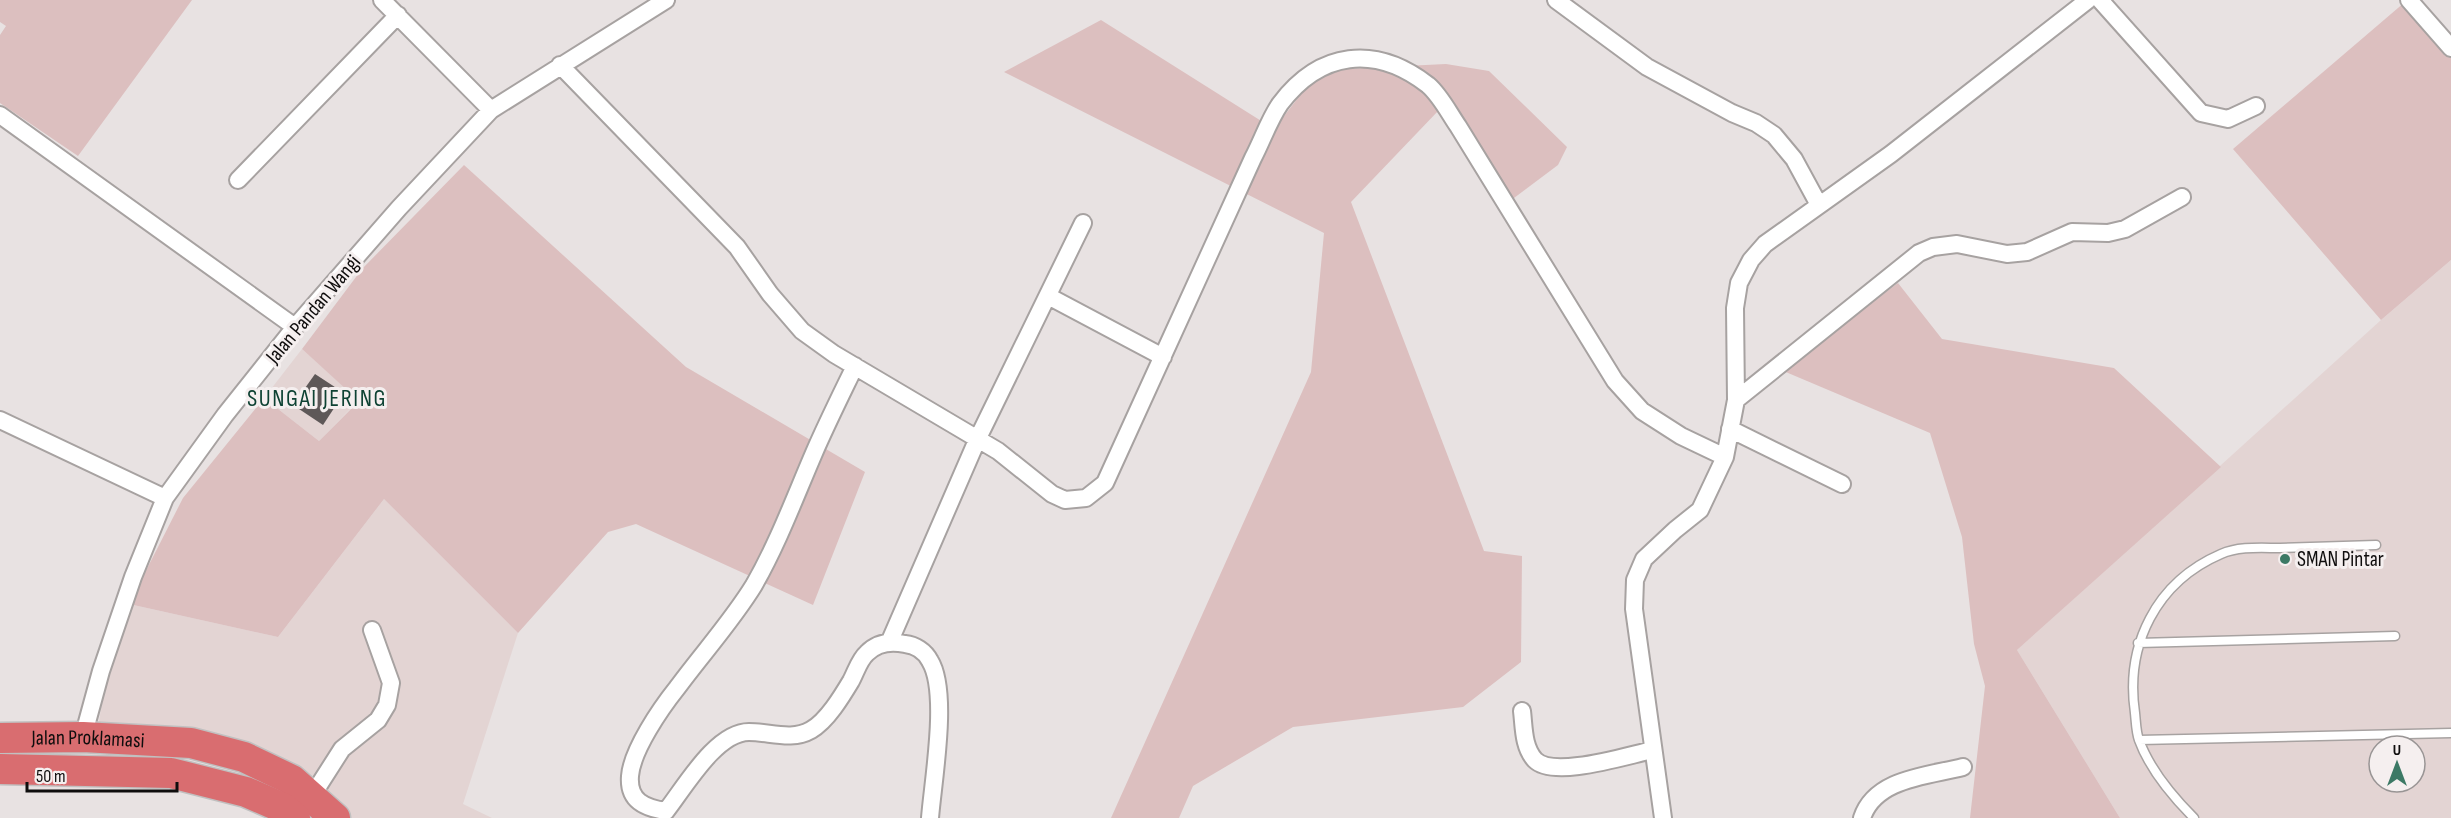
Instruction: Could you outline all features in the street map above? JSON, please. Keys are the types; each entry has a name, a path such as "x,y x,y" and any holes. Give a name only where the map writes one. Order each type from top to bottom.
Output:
{"highway":[{"name":"Jalan Proklamasi","path":"0,738 83,737 191,743 244,758 292,780 303,807"},
{"name":"Jalan Proklamasi","path":"0,770 171,773 246,792 283,808 303,807 335,818"}],"street":[{"path":"382,0 491,110"},
{"name":"Jalan Pandan Wangi","path":"83,737 101,671 133,577 165,498 225,415 296,327 399,208 491,110 666,0"},
{"path":"1556,0 1647,67 1732,113 1756,123 1774,135 1794,159 1819,205"},
{"path":"1663,818 1634,609 1635,580 1644,559 1701,510 1725,457 1736,400 1735,308 1739,283 1751,260 1765,244 1891,154 2088,0"},
{"path":"2100,0 2201,113 2228,119 2256,106"},
{"path":"2409,0 2451,48"},
{"path":"238,180 398,15"},
{"path":"560,65 737,247 770,294 802,331 855,366 978,438 1052,494 1065,500 1086,498 1105,483 1280,105 1306,76 1332,62 1381,59 1397,66 1430,87 1458,126 1615,381 1642,411 1681,436 1725,457"},
{"path":"0,115 296,327"},
{"path":"1736,400 1919,253 1933,247 1958,244 2007,254 2027,252 2072,232 2108,233 2125,229 2182,197"},
{"path":"889,642 978,438 1083,223"},
{"path":"1047,296 1163,357"},
{"path":"855,366 814,453 785,525 753,587 668,700 635,759 630,774 630,787 636,800 646,808 664,814 720,743 732,735 747,732 796,736 812,730 851,681 865,654 876,646 889,642 918,648 930,661 939,690 930,818"},
{"path":"0,420 165,498"},
{"path":"1730,429 1842,484"},
{"path":"303,807 342,749 378,720 387,705 391,683 372,630"},
{"path":"1522,711 1526,745 1537,762 1548,766 1589,764 1653,750"},
{"path":"1862,818 1872,801 1884,788 1963,767"}],"lane":[{"path":"2194,818 2174,799 2157,774 2139,740 2132,697 2138,643 2146,622 2186,575 2222,553 2244,549 2376,545"},
{"path":"2138,643 2395,636"},
{"path":"2139,740 2451,733"}],"shaded area":[{"path":"0,0 192,0 78,156 0,103 0,35 6,26 0,22"},
{"path":"2405,2 2451,55 2451,260 2381,320 2233,149"},
{"path":"1101,20 1274,129 1311,81 1344,69 1446,64 1489,71 1567,147 1558,165 1502,207 1439,110 1351,202 1484,551 1522,556 1521,662 1463,707 1293,727 1193,786 1179,818 1111,818 1311,372 1324,233 1004,72"},
{"path":"464,165 686,367 865,472 813,605 636,524 608,532 518,633 384,499 278,637 129,604 183,498 264,398 319,441 359,401 302,349 362,269"},
{"name":"SMAN Pintar","path":"2451,260 2451,818 2120,818 2017,650 2381,320"},
{"path":"1898,283 1942,339 2114,368 2221,467 2017,650 2120,818 1970,818 1985,686 1974,644 1962,537 1930,433 1781,370"},
{"path":"302,349 359,400 319,441 264,398"},
{"path":"384,499 518,633 463,804 492,818 347,818 296,773 98,730 105,678 129,604 278,637"}],"building":[{"path":"315,374 344,393 323,425 293,405"}],"place":[{"name":"SMAN Pintar","path":"2285,559"}],"district":[{"name":"SUNGAI JERING","path":"317,398"}]}
